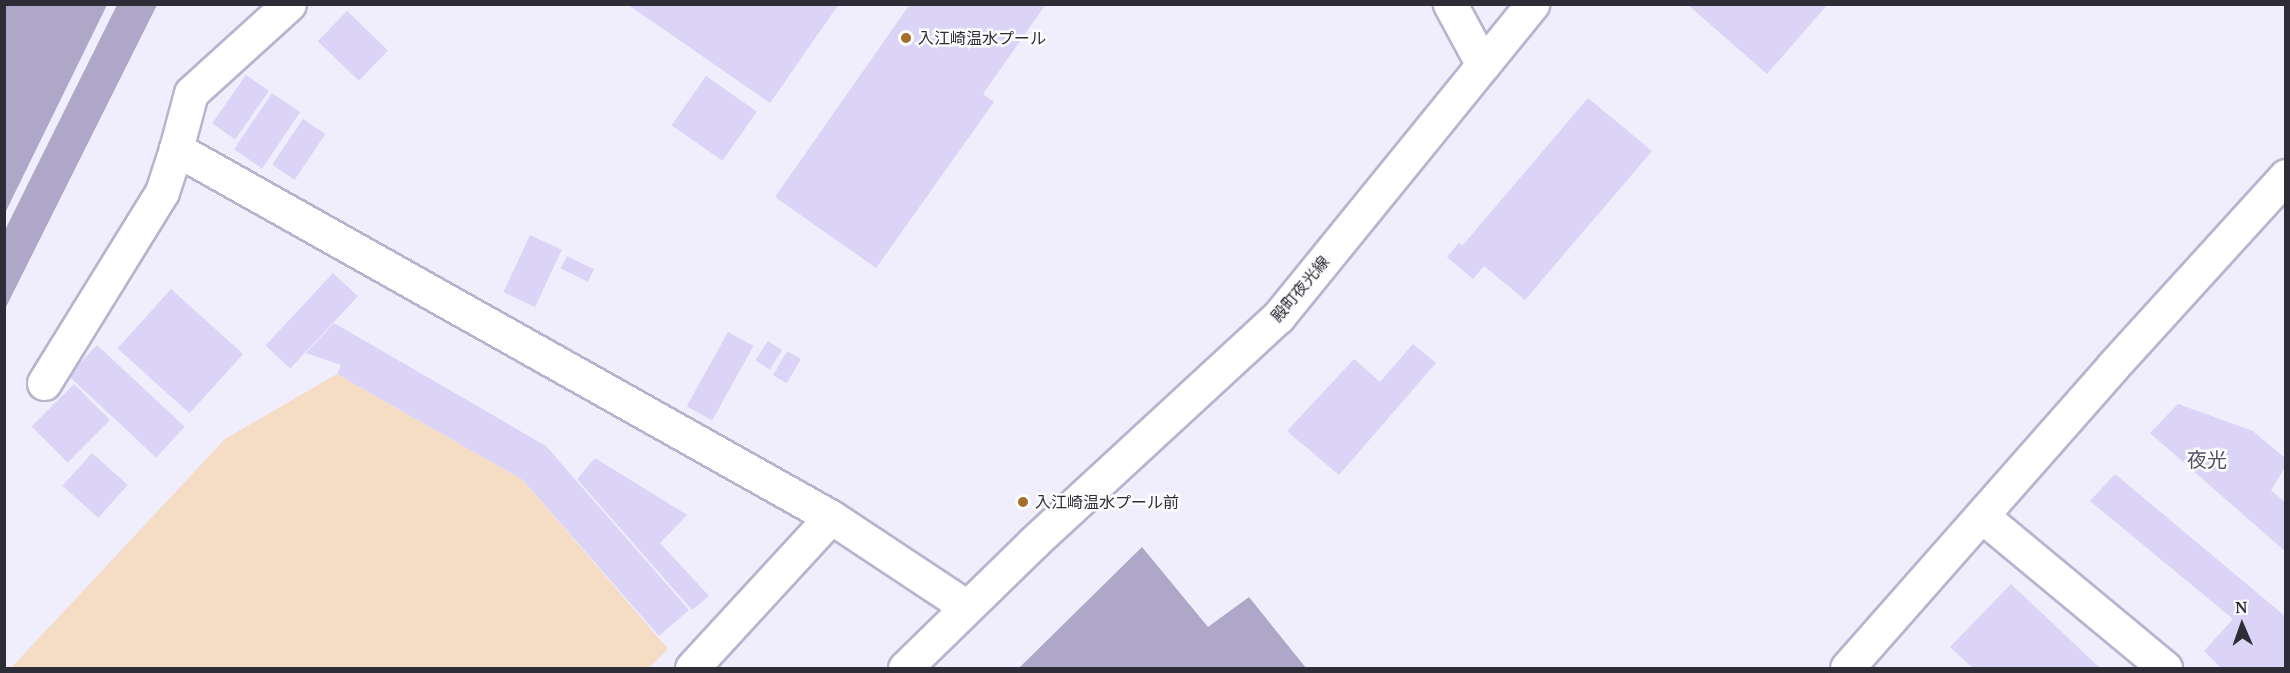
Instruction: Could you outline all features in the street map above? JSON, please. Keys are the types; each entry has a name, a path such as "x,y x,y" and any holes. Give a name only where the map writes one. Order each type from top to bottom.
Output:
{"street":[{"path":"44,383 162,192 191,93 289,4"},
{"path":"1450,4 1483,65"},
{"name":"殿町夜光線","path":"967,607 1034,542 1278,317 1532,4"},
{"path":"176,149 831,517 967,607 905,669"},
{"path":"1847,669 2113,366 2286,176"},
{"path":"1982,516 2165,669"},
{"path":"692,669 831,517"}],"shaded area":[{"path":"4,5 107,5 5,213"},
{"path":"117,5 157,5 5,309 5,230"},
{"path":"337,374 523,480 668,649 649,668 11,668 225,439"},
{"path":"1142,547 1208,627 1249,597 1306,668 1019,668"}],"building":[{"path":"627,4 839,4 770,103"},
{"path":"910,4 1046,4 983,94 994,102 876,268 775,197"},
{"path":"1687,4 1828,4 1767,74"},
{"path":"347,11 388,51 359,81 318,41"},
{"path":"246,75 269,91 235,139 212,123"},
{"path":"706,76 757,112 722,161 672,125"},
{"path":"272,93 300,112 262,168 234,149"},
{"path":"1588,98 1652,151 1525,300 1484,266 1473,279 1447,257 1459,243 1462,246"},
{"path":"303,119 325,134 295,180 272,165"},
{"path":"530,235 562,250 535,307 503,292"},
{"path":"567,256 594,269 588,282 561,269"},
{"path":"333,273 358,296 290,369 265,345"},
{"path":"171,289 243,354 190,413 117,348"},
{"path":"334,323 546,446 689,610 659,636 523,480 337,374 341,365 306,353"},
{"path":"728,332 753,346 712,420 687,406"},
{"path":"768,341 782,350 770,370 755,360"},
{"path":"1413,344 1436,363 1339,475 1287,431 1354,359 1380,382"},
{"path":"97,345 185,427 156,458 68,376"},
{"path":"787,351 801,359 787,383 773,375"},
{"path":"74,384 110,420 68,462 32,426"},
{"path":"2178,404 2253,431 2286,459 2286,466 2271,490 2286,503 2286,552 2150,433"},
{"path":"92,453 128,485 98,518 63,486"},
{"path":"595,458 687,515 660,543 709,596 692,610 577,479"},
{"path":"2115,474 2286,617 2286,668 2221,668 2204,651 2233,619 2090,501"},
{"path":"2011,584 2100,668 1973,668 1950,647"}],"place":[{"name":"入江崎温水プール","path":"906,38"},
{"name":"入江崎温水プール前","path":"1023,502"}],"district":[{"name":"夜光","path":"2207,459"}]}
